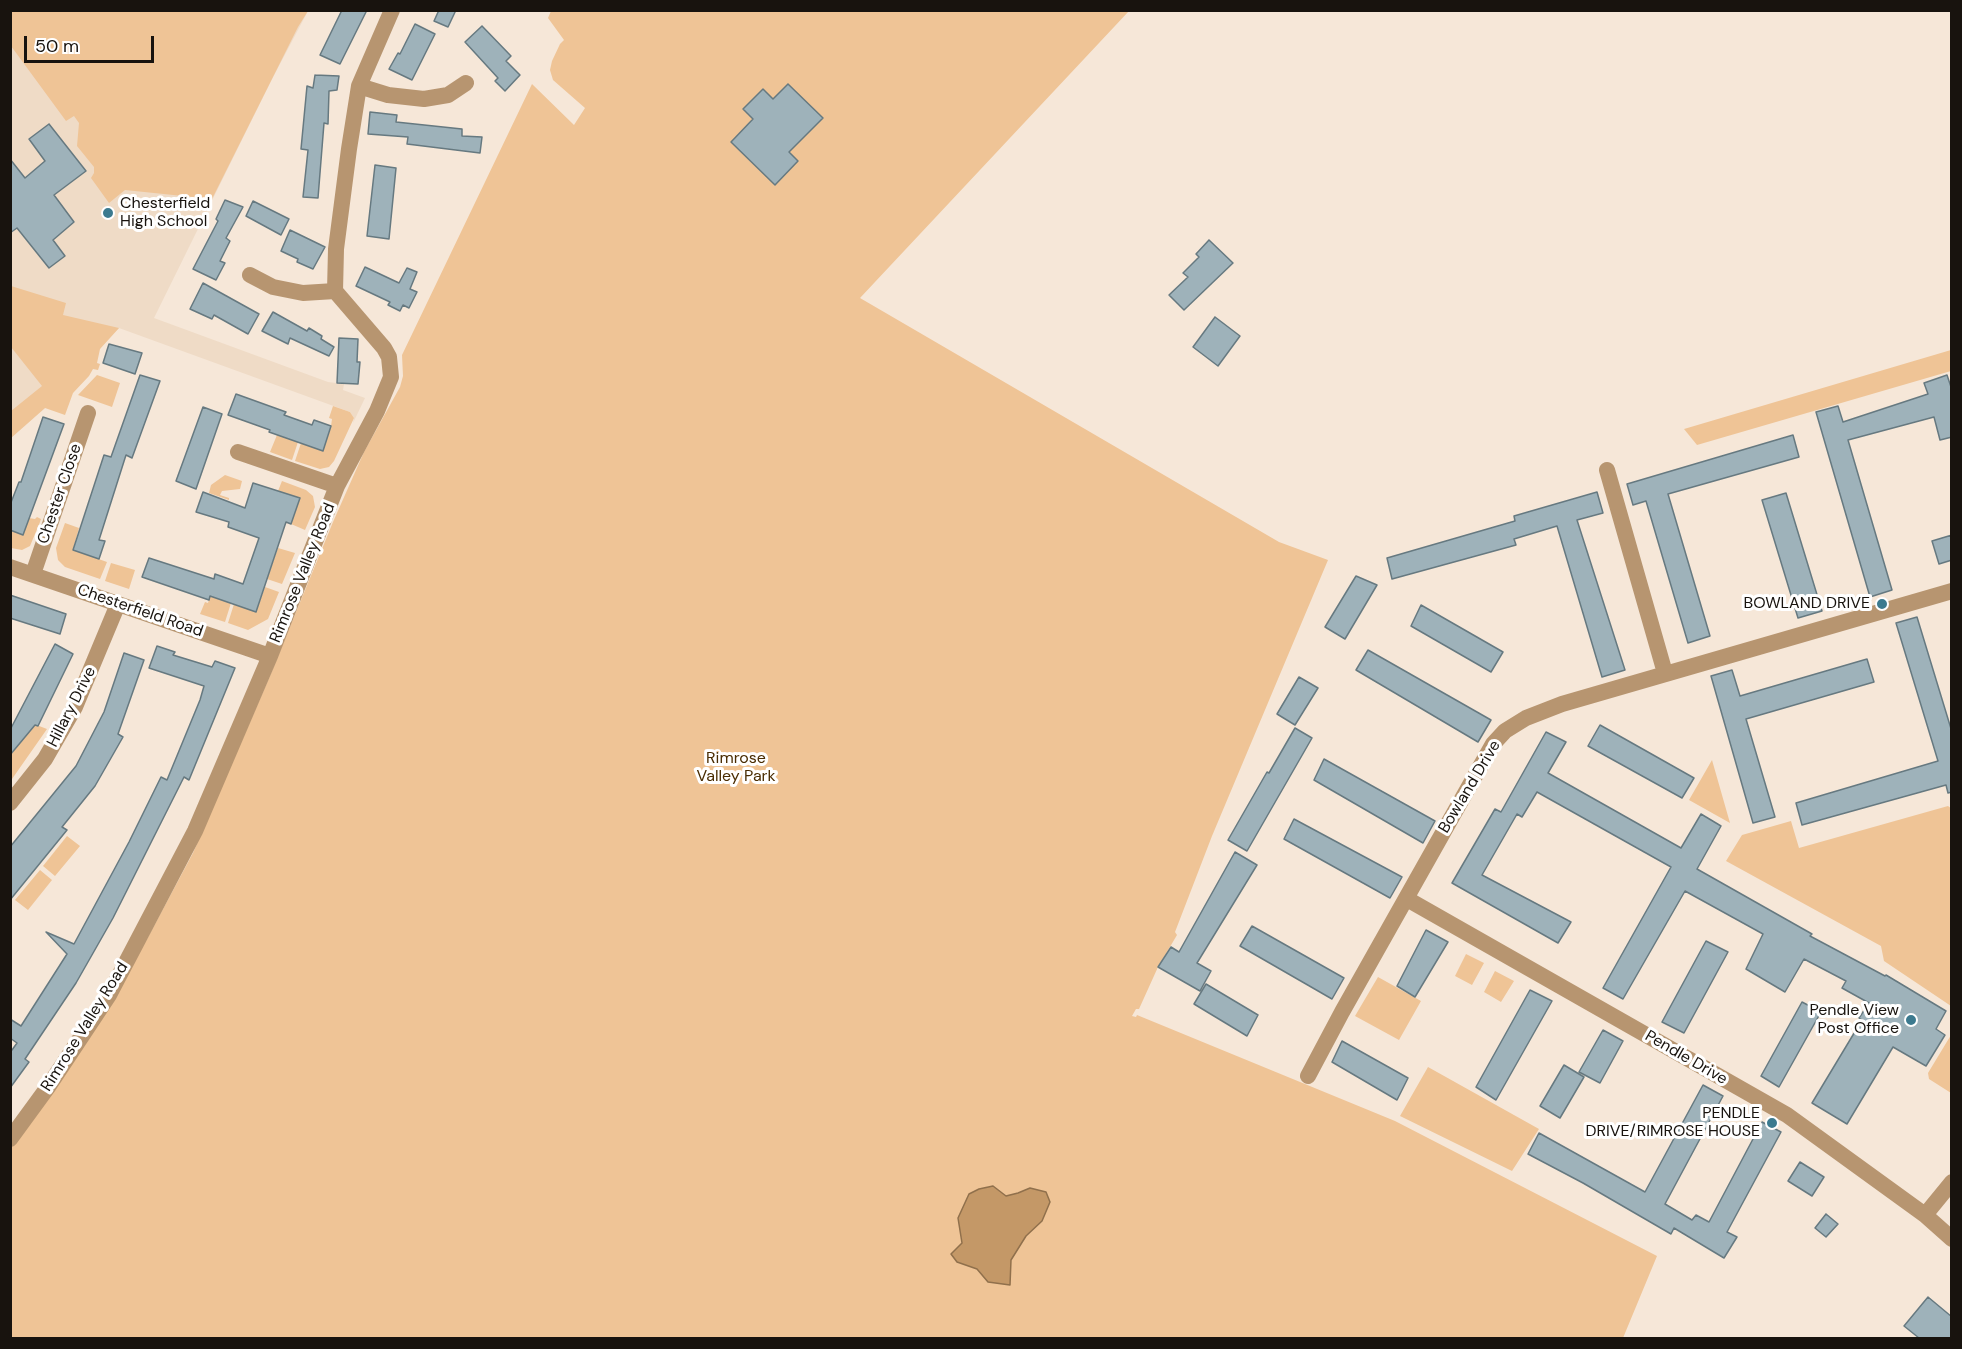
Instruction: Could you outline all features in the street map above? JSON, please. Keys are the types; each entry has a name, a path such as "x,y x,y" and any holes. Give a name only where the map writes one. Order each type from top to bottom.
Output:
{"street":[{"path":"250,275 273,287 283,289 303,292 335,291 336,249 359,86 392,10"},
{"path":"359,86 388,95 424,99 448,95 466,83"},
{"name":"Rimrose Valley Road","path":"10,1139 48,1087 109,995 195,831 270,656 337,486 377,411 391,377 389,357 384,348 335,291"},
{"name":"Chester Close","path":"33,574 88,413"},
{"path":"238,452 337,486"},
{"path":"1608,470 1665,673"},
{"name":"Chesterfield Road","path":"10,567 270,656"},
{"name":"Bowland Drive","path":"1308,1076 1493,744 1505,731 1526,718 1562,704 1952,591"},
{"name":"Hillary Drive","path":"10,803 45,759 75,707 118,603"},
{"name":"Pendle Drive","path":"1407,899 1787,1115 1924,1215 1952,1239"},
{"path":"1924,1215 1952,1182"}],"shaded area":[{"name":"Chesterfield High School","path":"11,11 308,11 154,318 328,382 344,384 343,390 365,398 353,423 354,418 350,412 119,328 45,408 11,438"},
{"path":"993,1186 1006,1196 1030,1188 1046,1192 1050,1202 1042,1221 1026,1236 1011,1260 1010,1285 988,1282 977,1269 957,1262 951,1254 962,1243 958,1218 969,1194"}],"green space":[{"path":"11,10 308,11 212,199 125,190 109,203 91,178 94,167 77,146 79,123 74,116 66,121 11,46"},
{"name":"Rimrose Valley Park","path":"551,11 1129,11 860,298 1279,542 1328,560 1212,836 1175,932 1177,935 1158,967 1139,1009 1136,1009 1132,1016 1137,1015 1395,1121 1657,1256 1623,1338 11,1338 10,1148 147,939 193,853 364,452 400,387 403,376 402,355 532,84 574,125 585,108 553,80 550,70 552,61 564,40 548,18"},
{"path":"11,286 66,303 63,315 119,328 100,349 98,370 93,369 73,393 65,415 45,408 11,438 11,411 42,386 11,347"},
{"path":"1951,350 1951,371 1697,445 1684,429"},
{"path":"97,375 120,383 112,407 78,395"},
{"path":"333,406 350,412 354,418 334,461 329,467 320,469 295,461 301,443 323,450 331,426 332,419 329,418"},
{"path":"277,435 298,442 292,460 270,452"},
{"path":"225,475 242,481 240,489 222,491 220,495 229,500 209,493 211,485"},
{"path":"282,481 306,490 313,496 315,507 305,530 291,524 300,498 278,491"},
{"path":"29,518 41,519 30,546 22,550 11,548 11,530 23,535"},
{"path":"65,523 79,528 73,550 107,562 100,579 65,567 58,560 56,548"},
{"path":"278,548 295,553 282,584 267,579"},
{"path":"111,563 135,570 129,589 105,581"},
{"path":"265,587 279,592 268,619 248,630 228,623 234,604 256,612"},
{"path":"210,596 231,603 225,622 200,614"},
{"path":"34,724 47,729 12,779 10,752 12,753"},
{"path":"1712,760 1730,823 1689,800"},
{"path":"1948,806 1952,809 1951,1006 1884,961 1881,946 1726,861 1742,835 1791,821 1799,848"},
{"path":"67,836 80,846 55,876 43,866"},
{"path":"40,870 52,880 28,910 15,900"},
{"path":"1466,954 1484,963 1472,985 1455,976"},
{"path":"1495,971 1514,981 1501,1002 1484,992"},
{"path":"1378,977 1421,1001 1399,1040 1355,1016"},
{"path":"1951,1035 1951,1093 1929,1079 1928,1073"},
{"path":"1428,1067 1539,1129 1512,1171 1400,1116"}],"building":[{"path":"342,10 367,10 340,64 320,55"},
{"path":"439,10 456,10 448,27 434,21"},
{"path":"415,24 435,34 412,80 389,69 398,53 400,54"},
{"path":"482,26 511,56 506,61 520,75 505,91 495,81 498,78 465,42"},
{"path":"315,75 339,76 337,90 329,91 328,124 324,123 318,198 303,197 308,150 301,149 307,86 313,88"},
{"path":"788,84 823,118 789,152 798,161 775,185 731,142 753,119 743,109 763,89 773,99"},
{"path":"370,112 397,115 396,122 462,129 462,136 482,137 480,153 407,144 408,137 368,134"},
{"path":"49,124 86,171 54,195 74,222 53,240 65,256 49,268 17,228 10,233 10,159 25,178 45,161 29,139"},
{"path":"375,165 396,168 389,239 367,236"},
{"path":"225,200 243,207 226,238 230,241 220,261 225,263 216,280 193,269 218,221 216,219"},
{"path":"253,201 289,219 281,235 246,216"},
{"path":"290,230 325,247 313,269 281,251"},
{"path":"1209,240 1233,263 1184,310 1169,295 1188,277 1183,273 1199,257 1196,254"},
{"path":"365,267 399,283 407,268 417,272 410,289 417,292 409,308 403,305 400,311 388,305 390,302 356,286"},
{"path":"203,283 259,314 248,334 214,315 212,319 190,309"},
{"path":"273,312 307,331 309,328 322,336 321,339 334,347 329,356 290,338 288,344 262,331"},
{"path":"1215,317 1240,336 1218,366 1193,347"},
{"path":"339,338 358,339 357,362 360,362 358,384 337,383"},
{"path":"109,344 142,353 135,374 103,363"},
{"path":"140,375 160,381 132,458 126,455 99,540 105,541 99,559 73,550 104,455 111,457"},
{"path":"1947,375 1952,390 1952,437 1940,440 1934,417 1848,440 1892,590 1870,597 1816,412 1838,406 1843,422 1928,394 1924,383"},
{"path":"236,394 286,412 284,415 312,425 314,420 331,426 323,451 228,415"},
{"path":"203,407 222,414 196,489 176,481"},
{"path":"43,417 64,424 23,535 10,530 10,505 19,482 21,482"},
{"path":"1793,435 1799,457 1668,494 1710,636 1688,643 1646,501 1633,505 1627,484"},
{"path":"253,483 300,498 291,524 286,522 256,612 210,596 209,600 142,577 149,558 214,579 215,574 243,584 259,538 228,527 229,522 196,512 203,492 245,508"},
{"path":"1597,492 1603,513 1577,520 1625,670 1602,677 1557,526 1514,539 1516,545 1392,579 1387,558 1515,521 1514,516"},
{"path":"1786,493 1822,611 1798,618 1762,500"},
{"path":"1952,535 1952,560 1939,564 1932,541"},
{"path":"1356,576 1377,585 1345,639 1325,627"},
{"path":"10,595 66,614 60,634 10,618"},
{"path":"1421,605 1503,652 1491,672 1411,626"},
{"path":"1917,617 1952,732 1952,792 1948,793 1946,785 1802,825 1796,803 1938,761 1896,623"},
{"path":"55,644 73,654 38,726 35,725 10,755 10,730"},
{"path":"157,646 175,652 173,655 212,667 215,661 235,668 189,780 184,777 113,918 76,983 25,1059 29,1062 10,1088 10,1049 12,1050 17,1043 10,1038 10,1019 21,1026 67,954 46,932 74,944 161,777 167,780 200,700 204,686 149,668"},
{"path":"1368,650 1491,720 1478,742 1356,670"},
{"path":"124,653 144,660 118,734 123,737 95,786 62,827 67,830 10,900 10,847 76,766 104,712"},
{"path":"1867,659 1874,682 1746,719 1775,817 1753,823 1711,676 1732,670 1740,696"},
{"path":"1299,677 1318,688 1295,725 1277,714"},
{"path":"1600,725 1694,778 1682,798 1588,746"},
{"path":"1295,728 1312,738 1247,851 1228,840"},
{"path":"1546,732 1566,742 1548,773 1681,848 1701,814 1721,826 1697,869 1812,934 1810,936 1886,975 1946,1011 1936,1029 1945,1035 1926,1066 1893,1047 1847,1124 1812,1103 1862,1020 1859,1018 1869,1003 1842,988 1846,981 1804,959 1785,992 1746,969 1763,934 1685,891 1623,999 1603,988 1671,867 1537,792 1522,817 1517,814 1482,875 1571,922 1558,943 1452,883 1495,809 1501,812"},
{"path":"1324,759 1435,821 1423,843 1314,780"},
{"path":"1294,819 1402,877 1390,898 1284,839"},
{"path":"1235,852 1257,865 1197,963 1211,971 1200,991 1158,967 1171,947 1179,952"},
{"path":"1252,926 1344,978 1332,999 1240,946"},
{"path":"1426,930 1448,942 1415,997 1397,986"},
{"path":"1706,941 1728,952 1684,1033 1662,1022"},
{"path":"1206,984 1258,1015 1247,1036 1194,1004"},
{"path":"1530,990 1552,1001 1496,1100 1476,1087"},
{"path":"1802,1002 1821,1012 1779,1087 1761,1076"},
{"path":"1603,1030 1623,1041 1600,1083 1579,1072"},
{"path":"1342,1041 1408,1078 1397,1100 1332,1062"},
{"path":"1564,1065 1584,1077 1560,1118 1540,1106"},
{"path":"1703,1085 1723,1096 1665,1204 1692,1220 1696,1215 1709,1222 1762,1122 1781,1132 1727,1232 1737,1237 1724,1258 1674,1228 1671,1234 1528,1154 1539,1133 1645,1192"},
{"path":"1800,1162 1824,1177 1812,1196 1788,1181"},
{"path":"1826,1214 1838,1224 1826,1237 1815,1228"},
{"path":"1928,1297 1952,1317 1952,1338 1919,1338 1904,1326"}],"place":[{"name":"Chesterfield High School","path":"108,213"},
{"name":"BOWLAND DRIVE","path":"1882,604"},
{"name":"Pendle View Post Office","path":"1911,1020"},
{"name":"PENDLE DRIVE/RIMROSE HOUSE","path":"1772,1123"}]}
